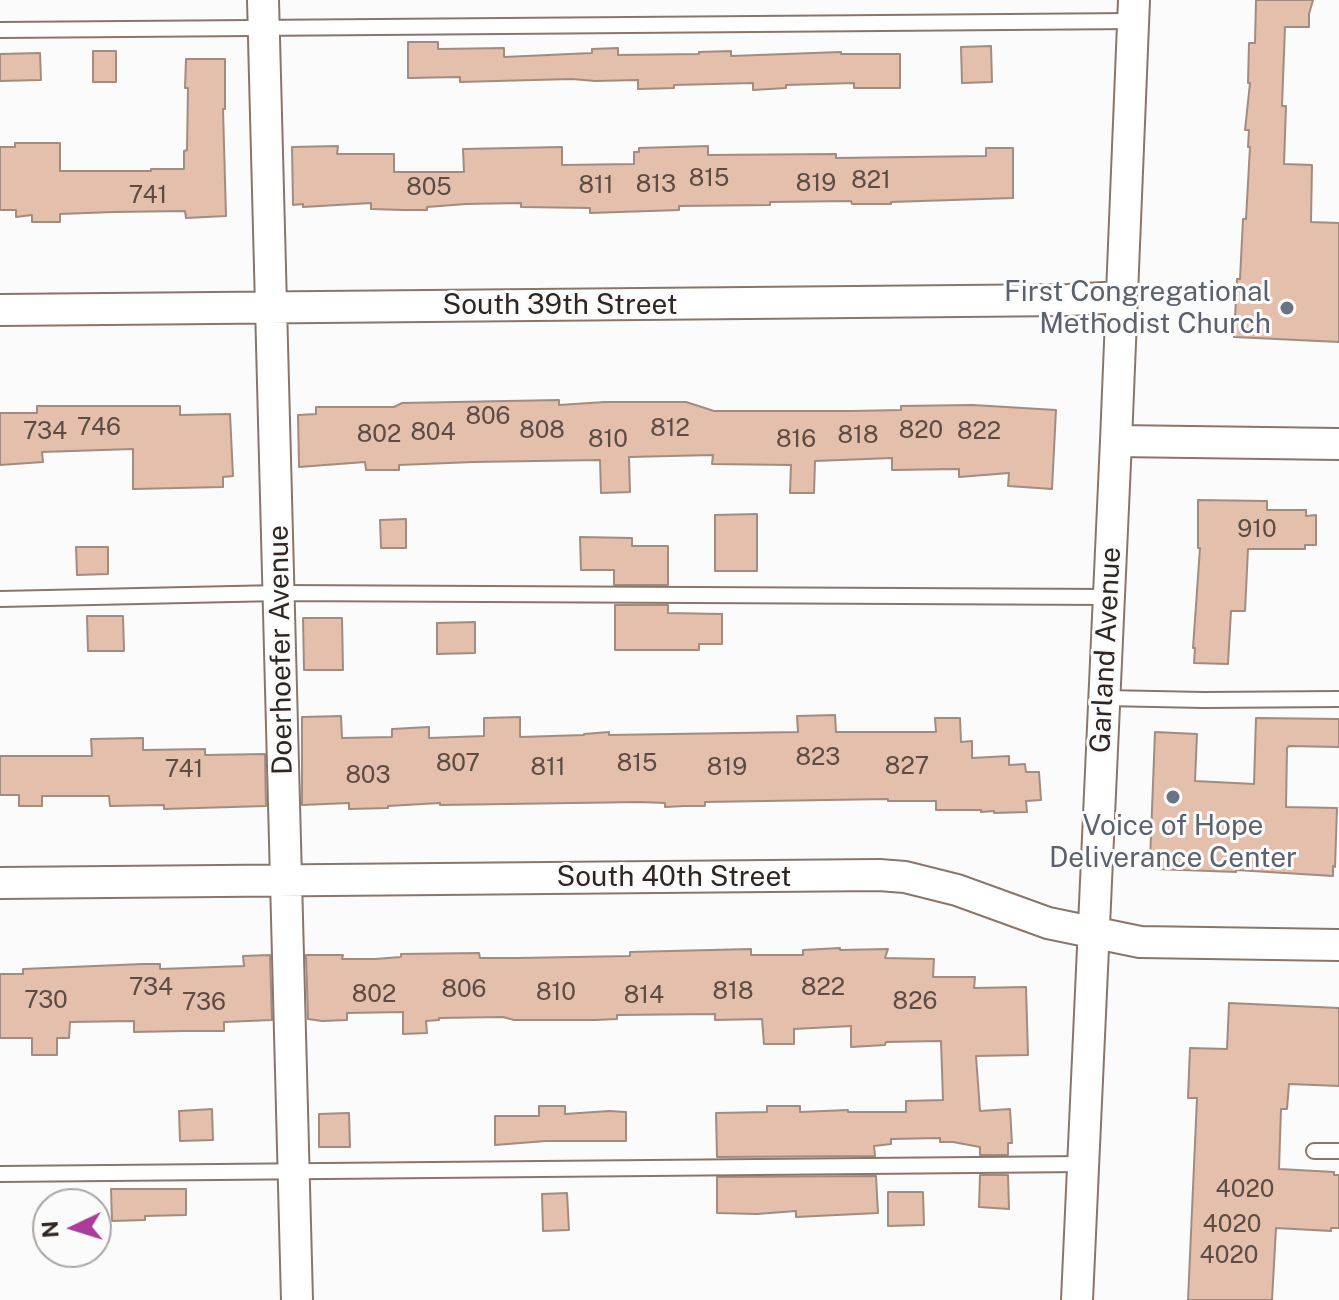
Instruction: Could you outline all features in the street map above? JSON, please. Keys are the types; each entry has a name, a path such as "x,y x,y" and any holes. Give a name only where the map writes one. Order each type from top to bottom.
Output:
{"street":[{"name":"Garland Avenue","path":"1077,1300 1133,11"},
{"name":"Doerhoefer Avenue","path":"264,15 297,1300"},
{"name":"South 39th Street","path":"0,310 1121,297"},
{"path":"1116,441 1339,444"},
{"name":"South 40th Street","path":"0,883 863,875 905,877 957,890 1048,923 1140,942 1339,945"}],"lane":[{"path":"0,30 264,15 1133,11"},
{"path":"0,599 279,593 1109,597"},
{"path":"1104,698 1339,699"},
{"path":"1314,1151 1339,1151"},
{"path":"0,1174 1083,1164"}],"building":[{"path":"1256,0 1313,0 1309,27 1285,27 1282,106 1286,106 1284,164 1312,165 1311,222 1339,223 1339,342 1234,337 1243,219 1246,219 1250,147 1249,130 1245,130 1250,83 1249,43 1255,43"},
{"path":"408,42 438,42 438,49 504,48 504,57 592,53 592,49 618,48 618,55 731,51 731,56 841,52 900,54 900,88 854,88 854,83 786,85 786,88 753,90 753,83 638,89 638,80 460,82 460,77 408,78"},
{"path":"991,46 992,82 962,83 961,47"},
{"path":"93,51 116,51 116,82 93,82"},
{"path":"40,53 41,80 0,81 0,54"},
{"path":"186,59 225,59 226,216 186,218 185,211 114,212 60,214 60,222 32,222 32,215 16,217 16,210 0,210 0,147 15,147 15,143 60,143 60,171 184,169 184,151 187,150"},
{"path":"338,146 337,154 394,154 394,172 464,172 463,149 562,147 562,165 634,164 634,152 639,152 639,148 708,146 708,155 836,154 836,158 986,156 986,148 1013,148 1013,198 891,204 770,202 770,205 679,206 679,210 590,213 590,208 521,207 521,203 466,204 427,207 427,210 371,209 371,203 293,205 292,147"},
{"path":"559,400 559,405 686,402 714,411 901,410 901,406 973,405 1056,410 1052,489 1008,486 1009,473 959,477 959,469 892,470 892,458 815,461 814,493 790,493 791,465 712,464 713,455 629,457 630,492 601,493 600,460 399,465 399,470 366,470 365,462 299,467 298,415 316,414 316,407"},
{"path":"37,406 180,406 180,415 230,414 233,476 223,477 223,487 133,489 133,449 42,452 43,462 0,465 0,413 37,413"},
{"path":"1198,500 1267,501 1267,510 1306,510 1306,516 1316,515 1316,545 1305,545 1305,549 1248,549 1245,611 1231,611 1228,664 1194,663 1200,548"},
{"path":"757,514 757,571 715,571 715,515"},
{"path":"406,519 406,548 381,548 380,520"},
{"path":"580,537 632,538 632,546 668,546 668,585 614,585 614,570 581,570"},
{"path":"76,547 108,547 108,574 77,575"},
{"path":"615,605 668,605 668,613 722,614 722,644 699,644 699,650 615,650"},
{"path":"87,616 123,616 124,651 88,651"},
{"path":"303,618 342,618 343,670 304,670"},
{"path":"475,622 475,653 437,654 437,623"},
{"path":"835,715 836,732 936,732 935,718 960,718 961,742 972,741 972,758 1009,756 1009,765 1025,764 1026,772 1039,772 1041,800 1026,801 1027,812 994,813 936,810 936,801 888,799 705,802 705,806 665,807 665,803 640,802 440,803 349,809 349,803 302,805 302,717 341,716 342,738 392,737 392,729 429,727 429,738 484,736 484,718 520,717 520,737 609,732 609,735 798,732 797,716"},
{"path":"1256,718 1339,719 1339,747 1287,748 1286,807 1337,808 1333,876 1155,869 1155,861 1150,861 1155,732 1197,734 1195,781 1254,784"},
{"path":"143,738 143,750 205,749 205,755 265,754 266,806 164,809 164,805 110,806 109,796 42,796 42,806 19,806 19,795 0,795 0,756 92,756 91,739"},
{"path":"751,949 751,955 803,955 803,950 888,949 885,958 934,959 933,977 975,977 974,988 1026,987 1028,1055 976,1056 980,1111 1010,1109 1012,1143 1008,1143 1008,1155 980,1155 980,1147 940,1142 940,1138 891,1139 891,1144 874,1146 875,1156 717,1157 716,1113 767,1112 767,1106 800,1106 800,1112 906,1112 906,1101 943,1100 941,1041 886,1042 885,1045 851,1047 851,1026 794,1029 794,1044 764,1044 762,1019 715,1020 715,1014 617,1015 617,1019 595,1020 439,1018 426,1021 427,1033 403,1034 403,1012 347,1013 347,1020 308,1019 306,955 375,959 401,957 401,954 479,953 480,958 517,958"},
{"path":"270,955 272,1020 224,1022 224,1031 134,1032 134,1021 70,1022 69,1038 57,1038 57,1055 32,1055 32,1038 0,1038 0,974 23,974 23,969 143,964 160,964 160,969 244,966 243,956"},
{"path":"1229,1003 1339,1008 1339,1086 1289,1084 1287,1109 1281,1109 1279,1169 1334,1172 1334,1175 1339,1175 1339,1228 1331,1228 1331,1231 1276,1228 1272,1300 1188,1300 1197,1098 1188,1098 1190,1048 1227,1049"},
{"path":"539,1106 565,1106 565,1114 626,1112 626,1141 546,1141 495,1145 495,1116 539,1116"},
{"path":"212,1109 213,1140 180,1141 179,1111"},
{"path":"349,1113 350,1147 319,1147 319,1114"},
{"path":"980,1175 1008,1175 1009,1209 979,1207"},
{"path":"876,1176 878,1213 796,1217 796,1211 717,1213 717,1177"},
{"path":"112,1189 186,1189 186,1215 145,1216 145,1220 112,1221"},
{"path":"888,1192 923,1192 924,1225 888,1226"},
{"path":"567,1193 569,1230 543,1231 542,1194"}],"place":[{"name":"First Congregational Methodist Church","path":"1287,308"},
{"name":"Voice of Hope Deliverance Center","path":"1173,797"}]}
